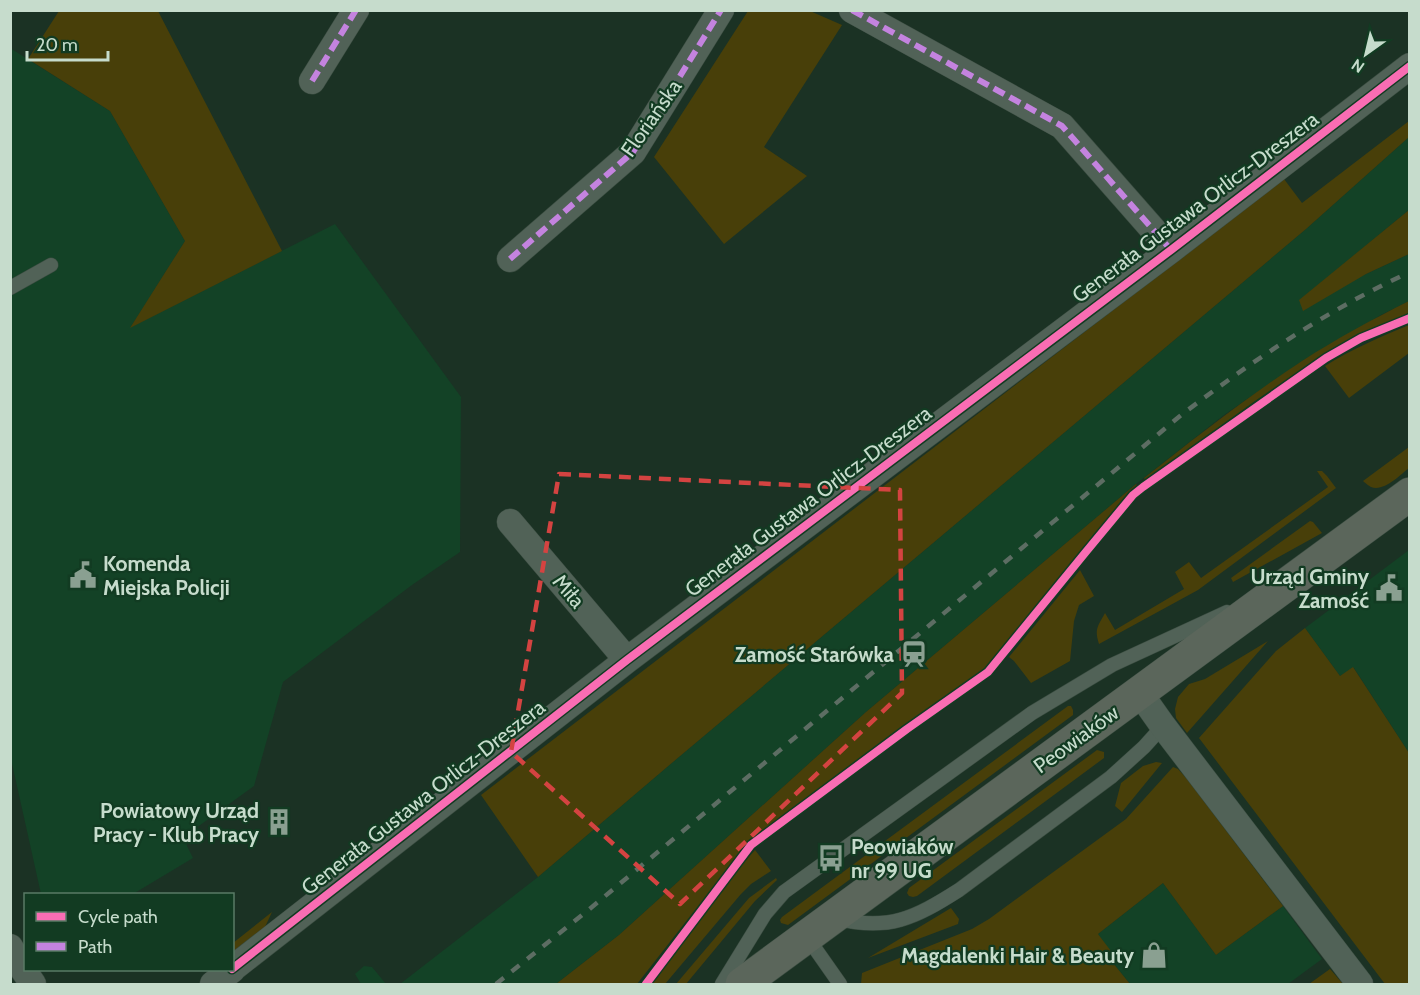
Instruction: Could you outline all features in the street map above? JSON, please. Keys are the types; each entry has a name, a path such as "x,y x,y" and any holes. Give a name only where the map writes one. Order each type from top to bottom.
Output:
{"street":[{"path":"312,81 356,10"},
{"name":"Floriańska","path":"510,259 633,152 721,10"},
{"path":"852,10 1062,126 1170,250"},
{"name":"Generała Gustawa Orlicz-Dreszera","path":"234,967 627,660 1410,66"},
{"name":"Peowiaków","path":"742,984 1410,494"},
{"name":"Miła","path":"510,522 627,660"},
{"path":"1139,692 1360,984"},
{"path":"10,947 24,971"},
{"path":"24,971 33,984"},
{"name":"Generała Gustawa Orlicz-Dreszera","path":"213,984 229,971"}],"lane":[{"path":"10,288 51,265"},
{"path":"722,984 770,907 784,892 1032,713 1112,665 1283,586"},
{"path":"833,918 853,923 891,922 916,915 939,903 1111,777 1132,759 1163,726"},
{"path":"807,937 840,984"}],"highlighted area":[{"path":"559,474 900,490 902,693 680,904 511,752"}],"shaded area":[{"path":"59,11 158,11 282,251 130,328 185,241 110,111 28,59"},
{"path":"748,11 810,11 842,25 764,147 807,176 724,244 654,157"},
{"path":"10,48 110,111 185,241 131,327 335,224 461,397 460,552 412,585 283,682 254,786 185,836 193,858 135,893 41,893 11,759"},
{"path":"1409,121 1409,137 1306,229 538,877 481,795 1284,179 1302,203"},
{"path":"1409,137 1409,210 1300,300 1409,254 1409,301 1304,360 1224,415 1136,484 866,712 619,935 556,984 400,984 538,877 1306,229"},
{"path":"1409,210 1409,254 1366,274 1303,311 1299,300"},
{"path":"1409,301 1409,314 1356,336 1323,355 1255,401 1146,481 1144,478 1282,375 1341,337"},
{"path":"1409,325 1409,353 1349,398 1325,366"},
{"path":"1409,447 1409,468 1396,478 1376,488 1363,481"},
{"path":"1317,471 1322,471 1336,488 1198,590 1099,644 1097,631 1105,613 1115,630 1184,589 1175,572 1189,562 1201,578 1328,487"},
{"path":"1136,484 1138,487 986,670 750,843 637,984 556,984 619,935 866,712"},
{"path":"1310,521 1322,533 1233,582 1231,578"},
{"path":"1409,550 1409,753 1354,668 1340,676 1305,628"},
{"path":"1080,570 1094,596 1079,605 1074,621 1070,661 1031,683 1009,657"},
{"path":"1305,628 1340,676 1353,667 1409,753 1409,984 1385,984 1199,738 1276,651"},
{"path":"1268,641 1187,733 1176,718 1175,709 1178,697 1189,684 1205,679"},
{"path":"1071,706 1073,715 788,925 781,923 782,917"},
{"path":"1097,750 1104,752 1104,758 917,896 909,896 907,893 909,888"},
{"path":"1156,762 1162,763 1122,812 1115,806 1121,783 1143,766"},
{"path":"1173,767 1187,779 1283,906 1216,955 1163,883 1098,934 1117,959 1113,963 1130,984 861,984 862,973 972,929 989,919 1126,819"},
{"path":"755,850 771,871 751,884 741,894 665,984 651,984 739,868"},
{"path":"776,878 777,880 755,901 686,984 676,984 749,898"},
{"path":"1163,883 1216,955 1283,906 1322,959 1288,984 1130,984 1113,963 1116,960 1098,934"},
{"path":"951,908 959,919 958,924 868,958"},
{"path":"272,912 265,927 234,952 234,942"},
{"path":"364,966 372,967 386,984 361,984 355,974"},
{"path":"1330,969 1343,984 1309,984"}],"railway":[{"path":"496,984 592,907 1180,416 1291,338 1349,303 1410,272"}],"marked path":[{"path":"312,81 356,10"},
{"path":"510,259 633,152 721,10"},
{"path":"852,10 1062,126 1171,250"}],"cycle path":[{"path":"234,967 627,660 1171,250 1410,66"},
{"path":"646,984 751,845 988,672 1133,495 1326,358 1361,338 1410,318"}],"place":[{"name":"Komenda Miejska Policji","path":"83,575"},
{"name":"Urząd Gminy Zamość","path":"1389,588"},
{"name":"Zamość Starówka","path":"914,654"},
{"name":"Powiatowy Urząd Pracy - Klub Pracy","path":"279,822"},
{"name":"Peowiaków nr 99 UG","path":"831,858"},
{"name":"Magdalenki Hair & Beauty","path":"1154,955"}]}
